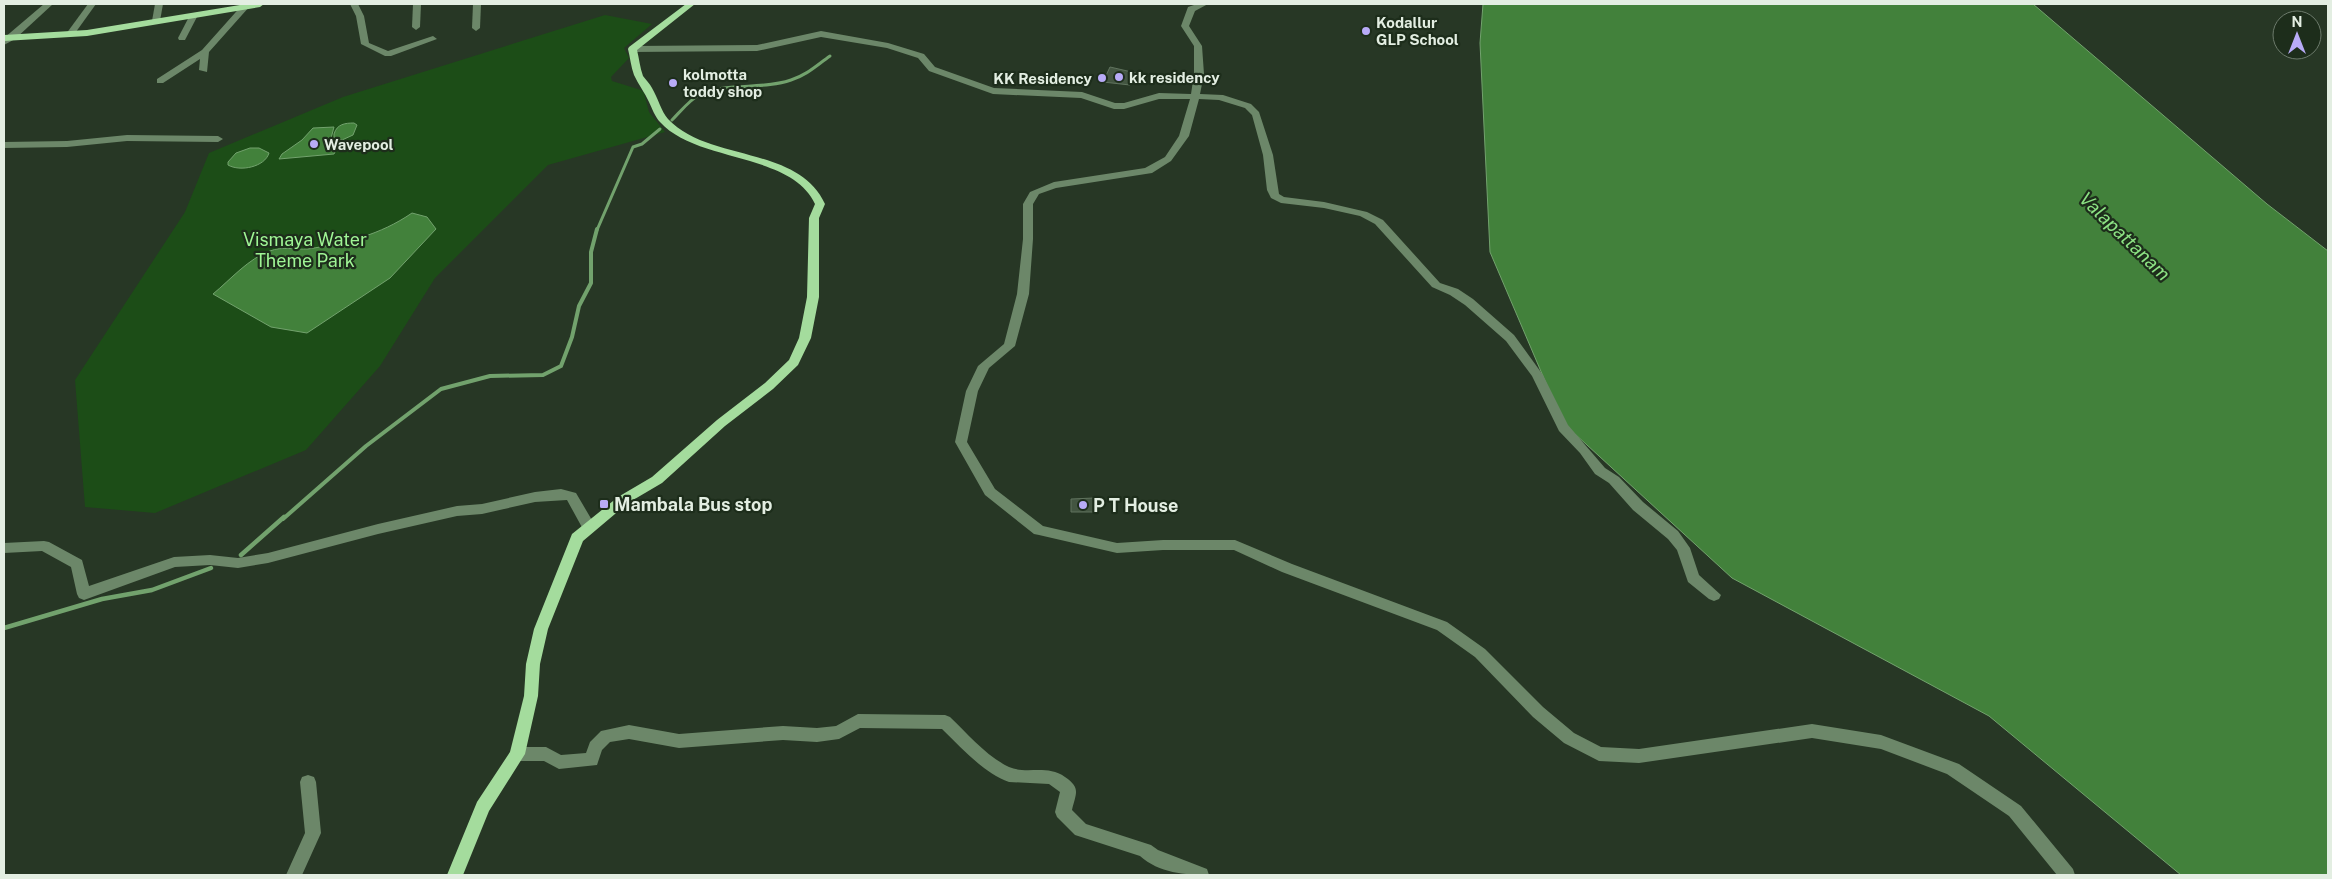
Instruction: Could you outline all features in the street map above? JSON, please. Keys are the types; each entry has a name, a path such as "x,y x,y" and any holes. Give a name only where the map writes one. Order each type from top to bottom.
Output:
{"main road":[{"path":"7,39 70,34 260,4"},
{"path":"455,875 483,806 518,754 532,696 533,664 541,629 577,538 623,500 657,480 721,423 769,386 794,362 805,338 813,297 812,257 815,234 814,218 820,204 814,191 803,182 764,161 737,156 684,136 663,120 648,89 639,76 632,49 691,4"}],"street":[{"path":"7,39 50,4"},
{"path":"70,34 92,4"},
{"path":"156,21 159,4"},
{"path":"354,4 360,16 365,44 374,49 388,54 433,39"},
{"path":"416,27 417,4"},
{"path":"476,28 477,4"},
{"path":"1204,4 1191,8 1185,26 1198,46 1199,74 1184,136 1168,158 1148,172 1054,185 1035,192 1028,204 1028,239 1023,294 1009,346 984,366 972,392 961,442 990,492 1039,530 1117,548 1163,545 1234,546 1287,568 1442,626 1480,653 1538,712 1569,738 1599,754 1639,756 1812,731 1881,742 1953,769 2014,811 2067,875"},
{"path":"160,81 206,52 246,6"},
{"path":"182,38 194,15"},
{"path":"632,49 757,48 821,34 888,46 921,56 932,69 993,91 1082,96 1114,106 1124,106 1159,96 1220,97 1236,101 1256,114 1268,155 1272,190 1275,196 1281,200 1324,205 1363,214 1379,222 1436,285 1454,292 1469,302 1510,338 1537,375 1558,419 1567,432 1584,450 1600,472 1614,480 1638,506 1673,534 1683,548 1693,578 1714,595"},
{"path":"204,70 206,52"},
{"path":"4,145 67,144 127,138 218,140"},
{"path":"4,548 44,546 62,555 77,564 84,594 174,562 210,560 238,563 261,559 378,529 458,511 482,509 535,497 561,494 571,496 580,508 589,527"},
{"path":"518,754 546,754 559,762 592,760 595,747 606,736 629,732 679,741 733,736 817,735 839,732 858,721 945,722 987,762 1009,775 1052,777 1069,789 1063,812 1081,830 1145,850 1152,856 1200,875"},
{"path":"294,875 313,832 308,782"}],"green space":[{"name":"Vismaya Water Theme Park","path":"605,15 652,24 624,48 629,58 611,77 612,81 641,90 644,93 649,112 665,132 548,165 435,278 380,366 306,450 155,513 85,507 75,380 185,212 209,153 343,97"}],"water":[{"name":"Valapattanam","path":"1483,4 2033,4 2267,204 2328,251 2328,875 2181,875 1989,716 1732,578 1563,423 1490,252 1480,43"},
{"path":"354,123 357,125 353,135 342,140 334,138 335,131 339,126"},
{"name":"Wavepool","path":"334,127 330,142 335,152 334,154 279,159 282,154 302,140 313,128"},
{"path":"250,148 259,148 269,153 267,158 252,167 239,168 228,165 228,162 236,153"},
{"path":"412,213 427,217 436,229 390,278 307,333 271,327 213,294 247,264 262,254 284,248 308,249 349,241 388,227"}],"building":[{"name":"kk residency","path":"1110,67 1136,73 1130,85 1103,82"},
{"name":"P T House","path":"1094,498 1095,512 1071,512 1071,499"}],"waterway":[{"path":"672,120 689,102 701,94 723,88 769,85 791,80 807,73 830,56"},
{"path":"597,230 633,147 642,144 660,129"},
{"path":"283,519 366,446 441,389 490,376 543,375 561,366 572,337 579,306 591,283 591,252 597,229"},
{"path":"241,555 284,517"},
{"path":"4,628 102,599 152,590 211,568"}],"place":[{"name":"Kodallur GLP School","path":"1366,31"},
{"name":"kk residency","path":"1119,77"},
{"name":"KK Residency","path":"1102,78"},
{"name":"kolmotta toddy shop","path":"673,83"},
{"name":"Wavepool","path":"314,144"},
{"name":"Mambala Bus stop","path":"604,504"},
{"name":"P T House","path":"1083,505"}]}
